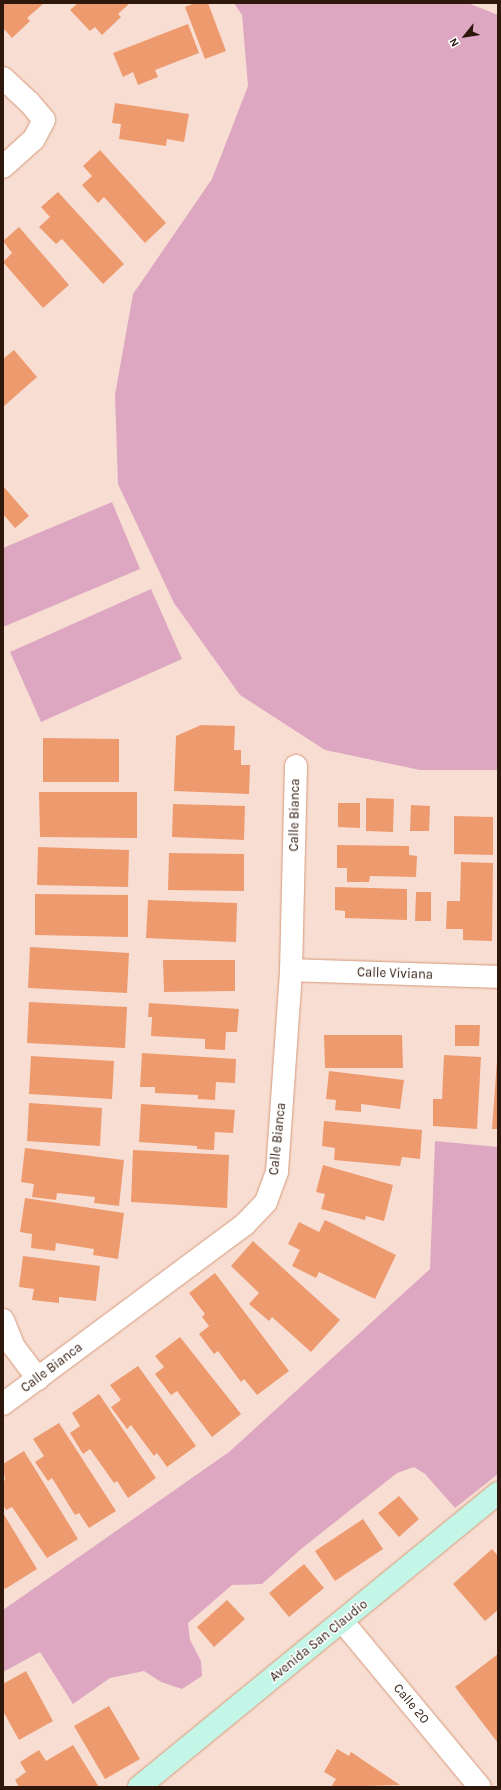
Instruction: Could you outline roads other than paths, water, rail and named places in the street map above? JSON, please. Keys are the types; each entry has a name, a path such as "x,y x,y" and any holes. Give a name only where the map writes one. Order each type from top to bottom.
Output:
{"street":[{"path":"3,78 29,102 44,120 34,139 3,168"},
{"name":"Calle Bianca","path":"3,1404 245,1224 266,1202 277,1172 291,970 296,766"},
{"name":"Calle Viviana","path":"291,970 498,977"},
{"path":"3,1320 14,1347 38,1379"},
{"name":"Avenida San Claudio","path":"139,1787 343,1622 498,1493"},
{"name":"Calle 20","path":"343,1622 480,1787"}]}
